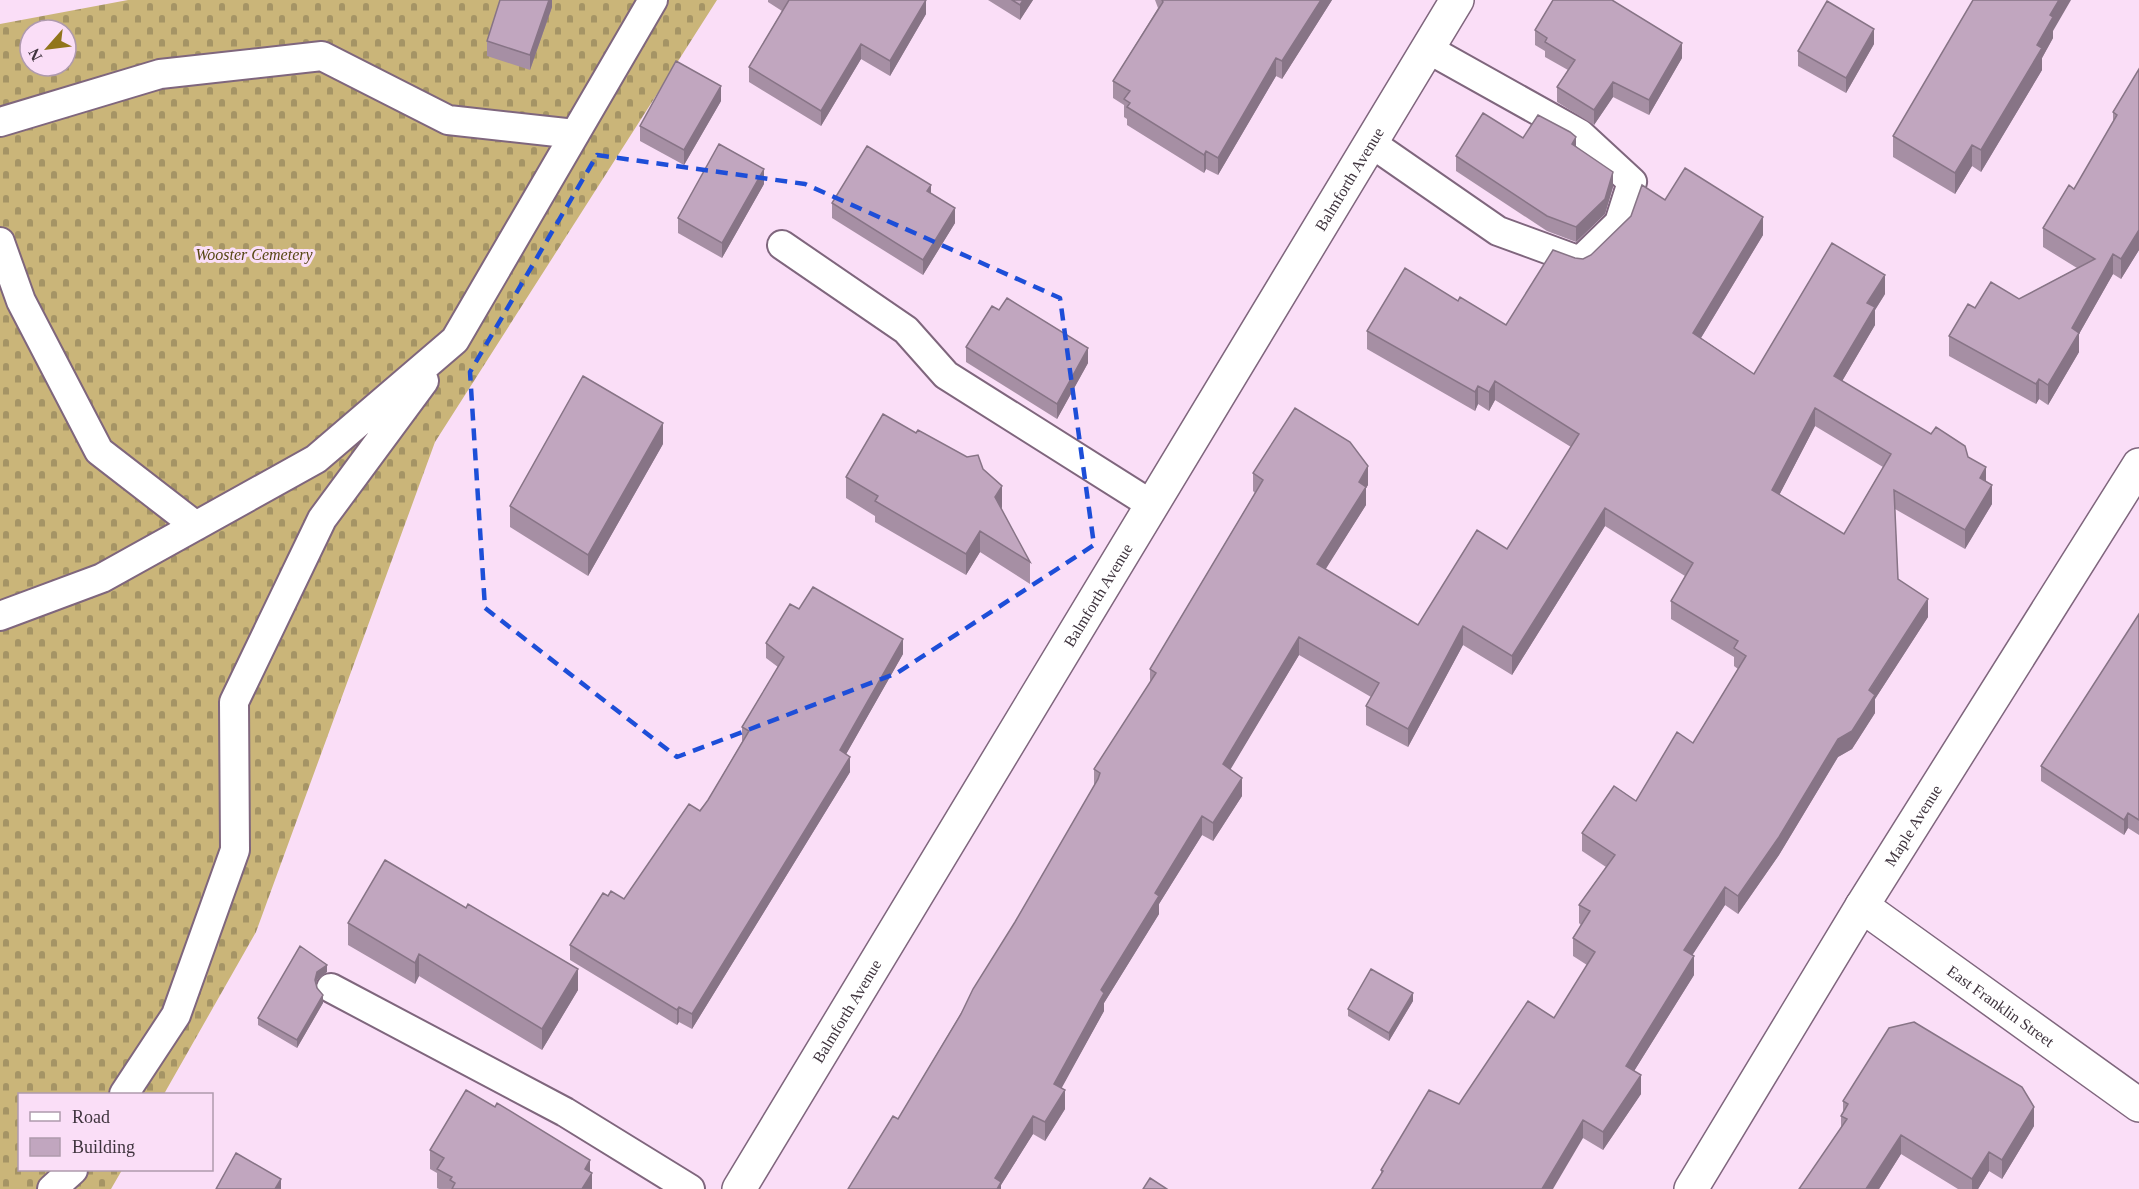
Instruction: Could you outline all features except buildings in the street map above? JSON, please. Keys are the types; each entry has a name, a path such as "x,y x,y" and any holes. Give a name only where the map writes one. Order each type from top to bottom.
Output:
{"street":[{"name":"Balmforth Avenue","path":"739,1189 1457,0"},
{"name":"Maple Avenue","path":"1691,1189 1862,906 2139,465"},
{"name":"East Franklin Street","path":"1862,906 2139,1105"}],"lane":[{"path":"125,1093 176,1015 235,850 234,702 322,519 455,340 653,0"},
{"path":"1371,143 1498,231 1580,261 1619,223 1632,182 1580,134 1428,49"},
{"path":"0,122 160,74 322,56 448,120 575,134"},
{"path":"0,242 21,301 99,451 196,526"},
{"path":"782,245 906,330 946,375 1152,505"},
{"path":"0,616 102,578 316,459 455,340"},
{"path":"331,988 565,1112 690,1189"},
{"path":"52,1189 72,1171"}],"highlighted area":[{"path":"597,155 805,184 1060,298 1094,545 897,673 677,757 485,608 470,372"}],"green space":[{"name":"Wooster Cemetery","path":"128,0 717,0 435,442 256,932 165,1093 18,1093 18,1171 121,1171 111,1189 0,1189 0,24 18,21 18,78 78,78 78,18 32,18"}]}
